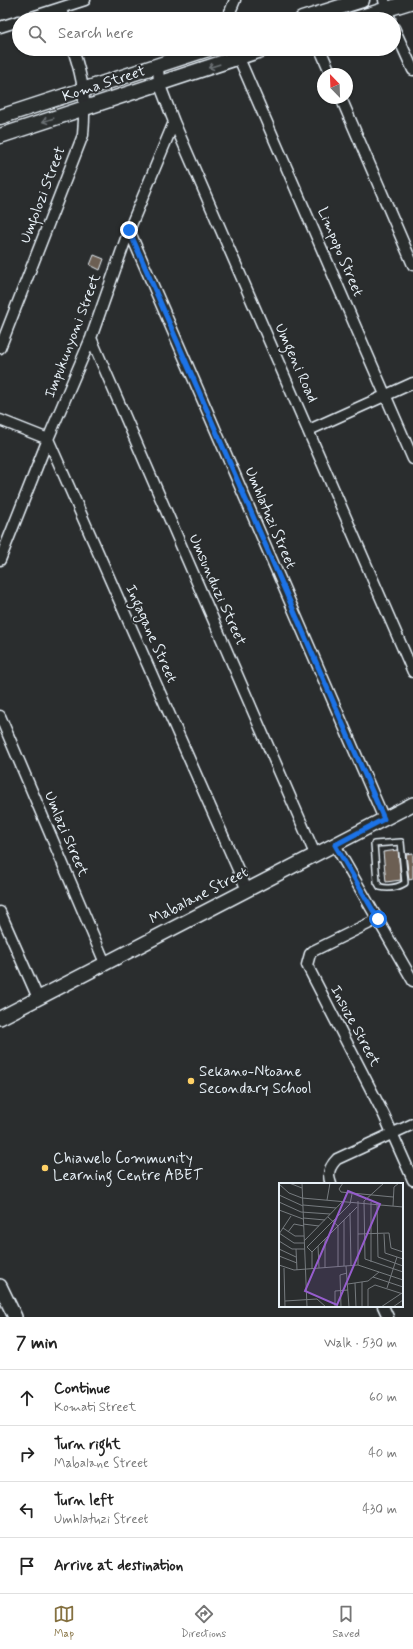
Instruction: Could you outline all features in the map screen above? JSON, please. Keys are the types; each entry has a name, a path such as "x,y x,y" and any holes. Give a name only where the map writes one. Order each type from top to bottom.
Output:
{"main road":[{"path":"325,12 362,0"},
{"path":"386,9 413,1"},
{"name":"Koma Street","path":"0,117 187,56"},
{"name":"Koma Street","path":"0,136 159,83 229,56"}],"street":[{"path":"48,12 85,0"},
{"path":"230,12 235,0"},
{"path":"61,8 62,12"},
{"path":"0,27 12,23"},
{"path":"401,43 413,70"},
{"name":"Umfolozi Street","path":"0,348 83,135 85,108 84,90 75,56"},
{"name":"Limpopo Street","path":"238,56 413,459"},
{"path":"323,56 328,68"},
{"name":"Umgeni Road","path":"158,66 159,83 174,122 413,672"},
{"path":"344,104 413,265"},
{"name":"Impukunyoni Street","path":"0,560 48,439 91,338 129,230 174,122"},
{"name":"Umhlatuzi Street","path":"129,230 384,819"},
{"name":"Umsunduzi Street","path":"91,338 316,854"},
{"path":"309,430 413,384"},
{"path":"0,420 48,439"},
{"name":"Ingagane Street","path":"48,439 247,890"},
{"name":"Umlazi Street","path":"0,716 105,963"},
{"name":"Mabalane Street","path":"0,1018 413,804"},
{"path":"335,845 413,981"},
{"path":"0,912 38,998"},
{"name":"Insuze Street","path":"378,919 313,951 310,954 307,965 393,1133 413,1180"},
{"path":"331,1183 329,1171 337,1159 413,1124"},
{"path":"0,1286 15,1317"},
{"path":"383,1307 388,1317"}],"lane":[{"path":"401,842 405,883 399,887 380,887 376,882 374,844 401,842"}],"building":[{"path":"94,255 104,259 100,270 90,265"},
{"path":"398,850 401,880 386,882 383,852"},
{"path":"413,853 413,879 409,880 406,854"}],"place":[{"name":"Sekano-Ntoane Secondary School","path":"191,1081"},
{"name":"Chiawelo Community Learning Centre ABET","path":"45,1168"}],"route":[{"path":"129,230 384,819 335,845 378,919"}]}
